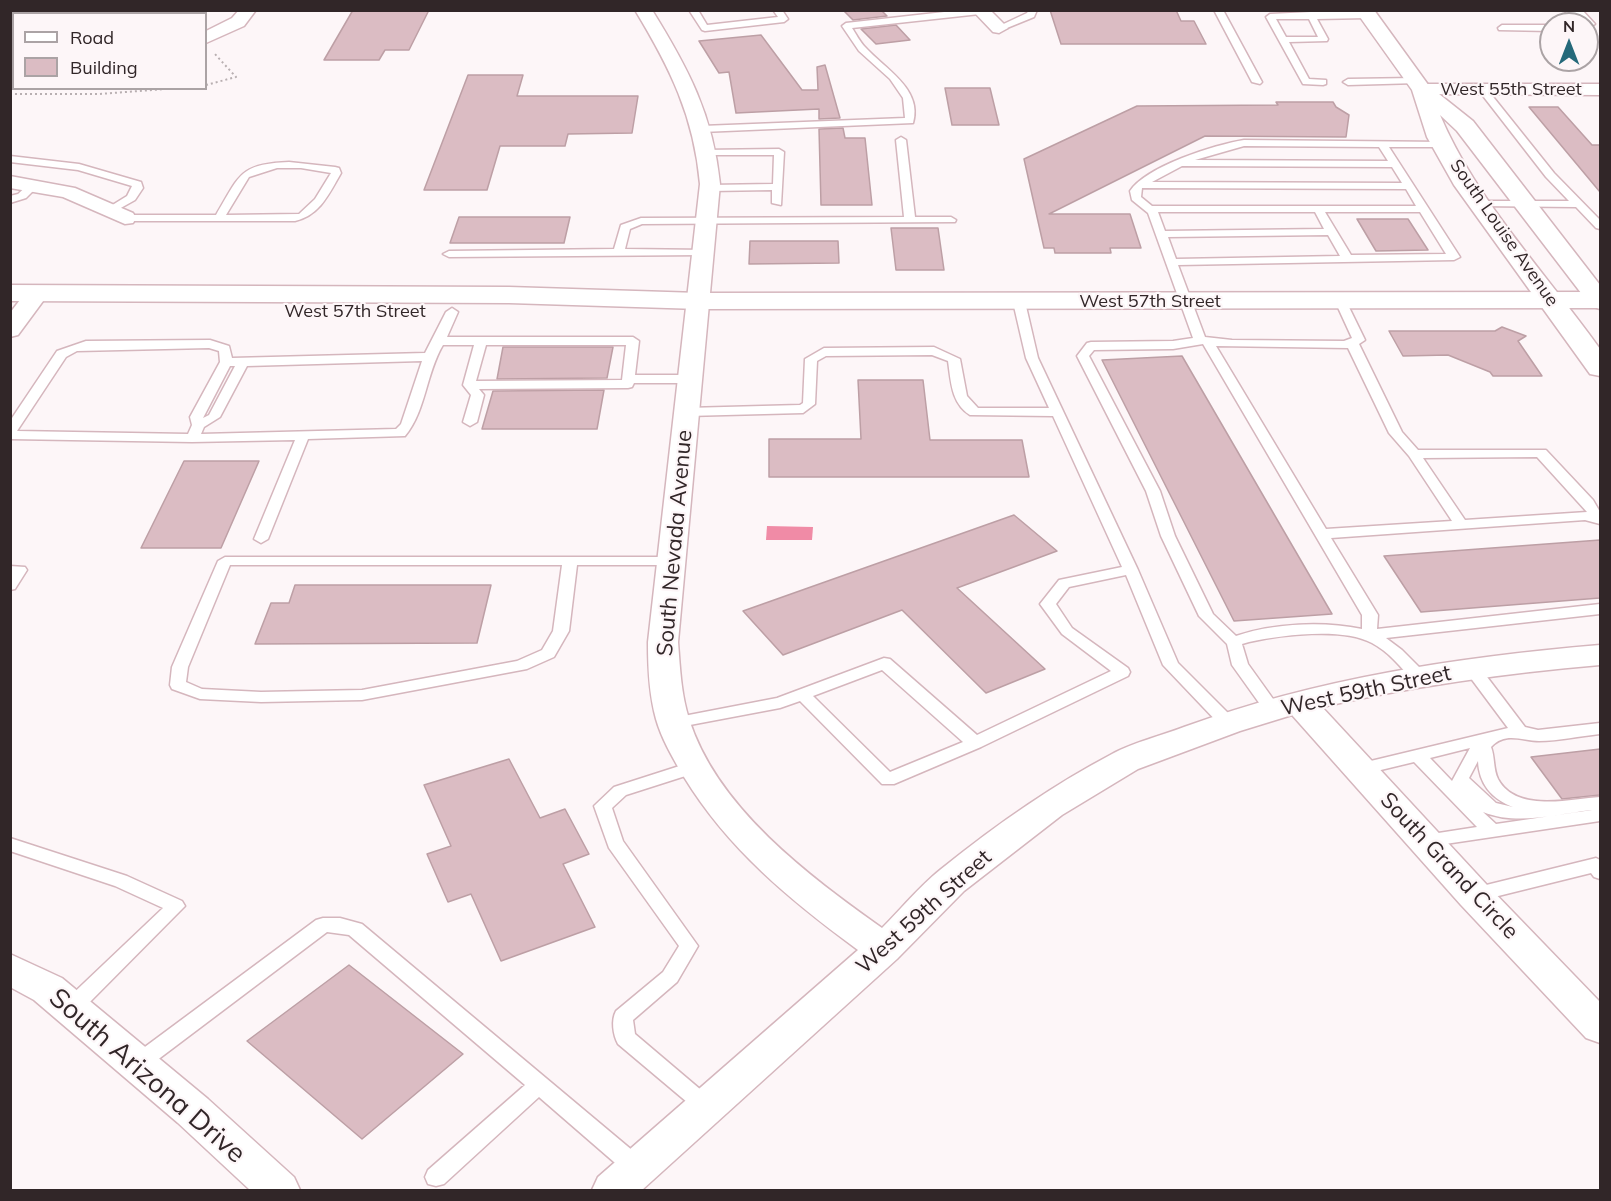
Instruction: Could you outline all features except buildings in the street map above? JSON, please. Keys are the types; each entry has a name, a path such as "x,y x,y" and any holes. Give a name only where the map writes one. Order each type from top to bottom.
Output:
{"main road":[{"name":"South Louise Avenue","path":"1365,13 1418,85 1465,126 1600,300"},
{"name":"South Louise Avenue","path":"1418,85 1441,144 1480,204 1600,368"},
{"name":"West 57th Street","path":"18,308 509,295 699,301 1600,300"},
{"name":"West 57th Street","path":"18,308 452,312 644,308 699,301"}],"street":[{"path":"208,45 238,22 248,10"},
{"name":"South Nevada Avenue","path":"643,10 682,73 702,129 707,152 710,188 663,642 664,676 675,723 695,767 735,825 766,859 884,949"},
{"path":"980,11 999,28"},
{"name":"West 55th Street","path":"1418,85 1484,90 1600,90"},
{"path":"10,182 35,184 68,192 118,214"},
{"name":"West 59th Street","path":"625,1179 884,949 951,881 1050,806 1126,761 1228,723 1286,706 1419,677 1472,669 1600,656"},
{"name":"South Grand Circle","path":"1286,706 1360,769 1474,896 1600,1027"},
{"name":"South Arizona Drive","path":"10,969 48,989 193,1111 279,1191"}],"lane":[{"path":"693,10 705,28 784,20 777,10"},
{"path":"999,28 1031,15 1033,10"},
{"path":"1218,10 1257,82"},
{"path":"702,129 910,121 908,98 893,77 862,49 846,26 980,11"},
{"path":"1324,83 1306,82 1269,17 1365,13"},
{"path":"1281,40 1324,39 1311,15"},
{"path":"1502,28 1539,28"},
{"path":"1349,84 1370,81 1418,85"},
{"path":"1484,90 1550,175 1600,226"},
{"path":"901,140 910,220"},
{"path":"1369,635 1370,615 1203,340 1161,234 1149,209 1136,198 1135,191 1139,185 1208,150 1244,143 1441,144"},
{"path":"1172,262 1454,257 1382,144"},
{"path":"707,152 779,152 777,203"},
{"path":"10,159 79,167 131,180 137,184 138,188 118,214"},
{"path":"1183,163 1395,164"},
{"path":"118,214 219,218 296,218 307,215 336,173 335,171 286,166 250,172 245,175 219,218"},
{"path":"10,200 22,196 35,184"},
{"path":"1139,185 1408,186"},
{"path":"710,188 777,187"},
{"path":"1480,204 1578,204"},
{"path":"1149,209 1424,209"},
{"path":"1318,209 1348,260"},
{"path":"618,254 625,227 641,221 951,220"},
{"path":"1161,234 1332,232"},
{"path":"449,254 704,252"},
{"path":"1286,706 1240,665 1234,642 1207,616 1168,536 1153,491 1083,357 1091,346 1173,345 1203,340 1345,345 1359,340 1341,301"},
{"path":"1019,302 1032,358 1131,570 1171,665 1228,723"},
{"path":"10,433 192,438 400,433 407,425 429,357 452,312"},
{"path":"439,341 589,343 633,340 628,384 547,380 469,385"},
{"path":"469,385 481,341"},
{"path":"1352,343 1396,433 1414,454 1461,524"},
{"path":"10,433 61,354 86,345 210,344 225,349 226,362 196,417 199,425"},
{"path":"687,412 803,409 809,404 811,359 817,354 923,351 945,353 954,359 962,401 966,408 975,412 1057,412"},
{"path":"226,362 429,357"},
{"path":"192,438 199,425 214,417 243,362"},
{"path":"628,380 691,379"},
{"path":"469,385 478,395 470,422"},
{"path":"261,538 303,436"},
{"path":"1414,454 1541,453 1588,503 1599,519"},
{"path":"1322,534 1585,516 1599,519"},
{"path":"570,561 561,631 548,653 521,666 362,695 261,697 200,694 178,686 180,667 225,561 570,561 672,561"},
{"path":"10,570 20,570 10,586"},
{"path":"802,694 888,780 975,743 1122,672 1067,631 1048,604 1064,583 1131,570"},
{"path":"1234,642 1244,636 1311,630 1369,635 1600,609"},
{"path":"1369,635 1400,655 1419,677"},
{"path":"675,723 780,703 884,663 975,743"},
{"path":"1472,669 1519,731"},
{"path":"1360,769 1485,744 1519,731 1538,736 1600,728"},
{"path":"1485,744 1472,756 1460,779 1473,796 1504,814 1529,814 1548,809 1600,803"},
{"path":"1485,744 1486,773 1500,791 1520,805 1548,809"},
{"path":"1418,756 1492,831"},
{"path":"695,767 620,791 603,806 615,843 689,946 670,977 623,1017 625,1038 707,1107"},
{"path":"1425,841 1600,815"},
{"path":"10,844 121,881 176,906 70,1008"},
{"path":"1474,896 1599,867"},
{"path":"137,1064 322,925 340,925 355,929 539,1085 625,1179"},
{"path":"436,1177 539,1085"}],"path":[{"path":"207,86 236,76 208,45"},
{"path":"10,94 100,94 153,90"}],"shaded area":[{"path":"767,526 813,527 812,540 766,540"}]}
